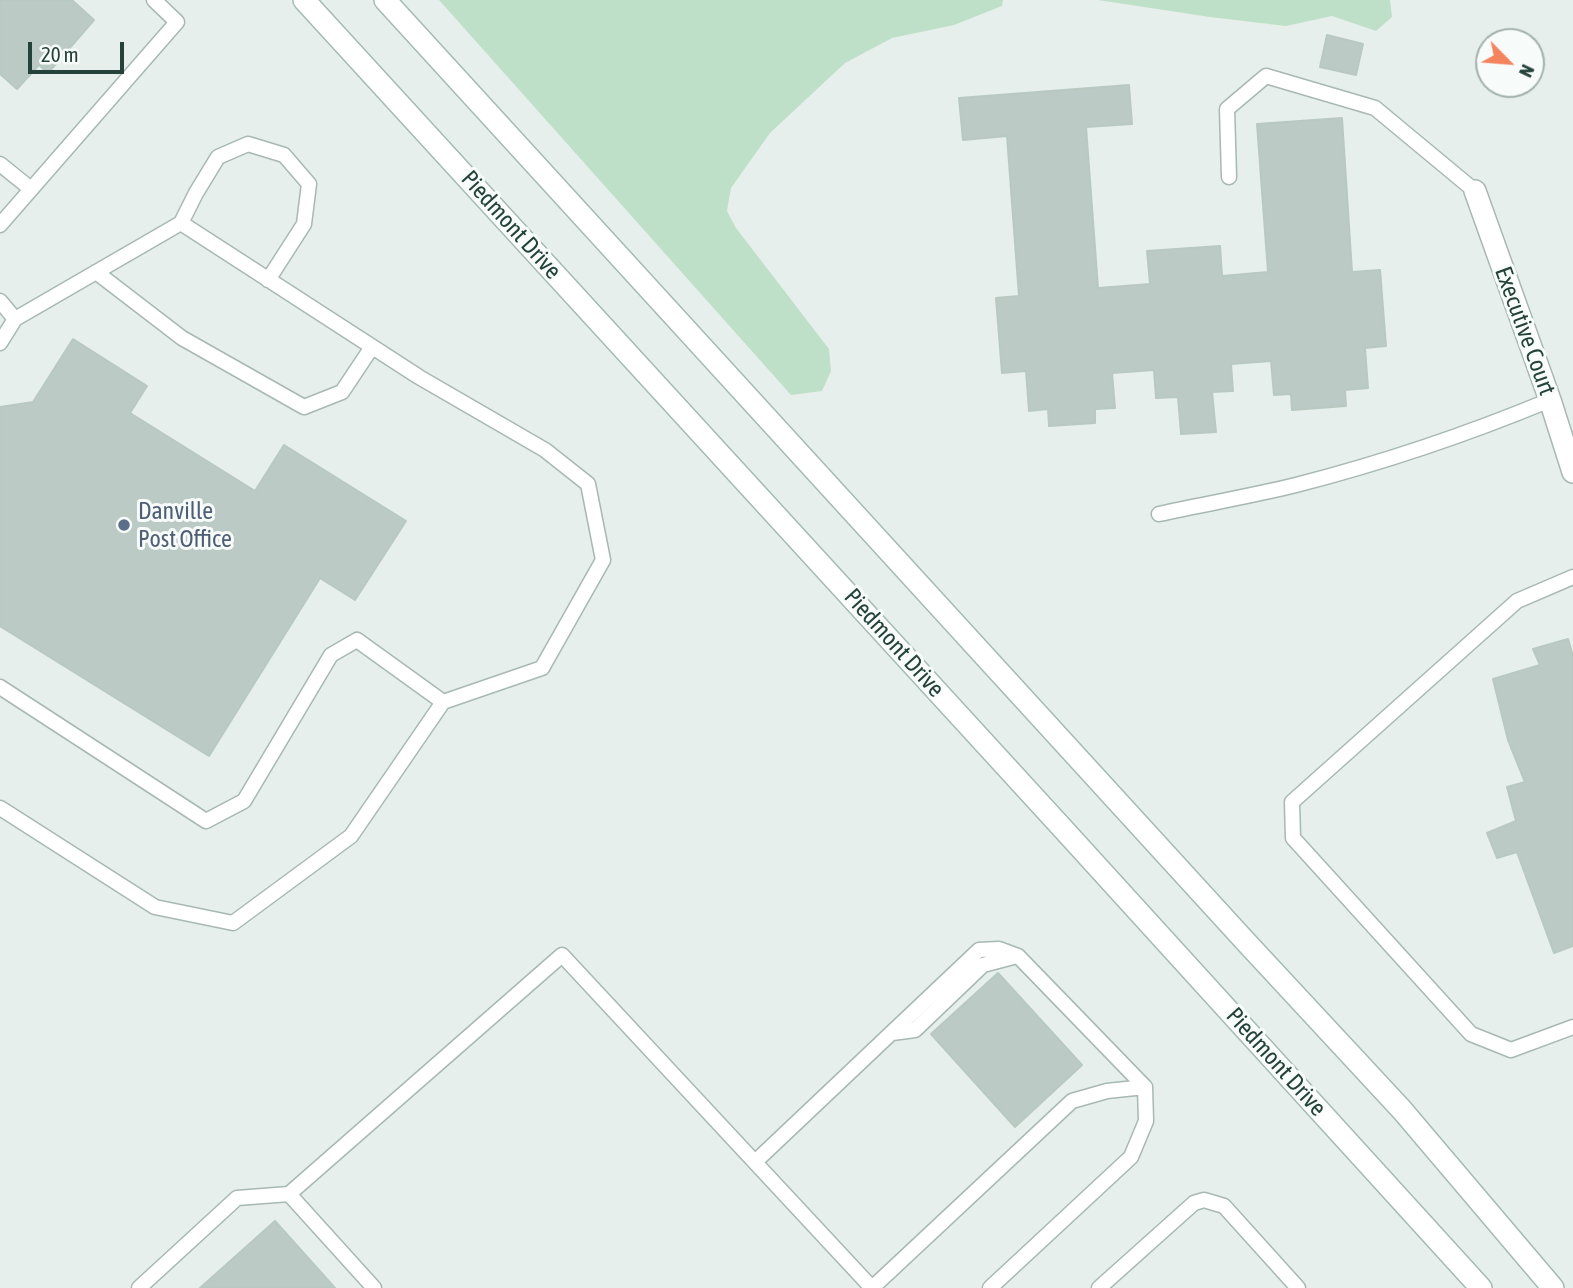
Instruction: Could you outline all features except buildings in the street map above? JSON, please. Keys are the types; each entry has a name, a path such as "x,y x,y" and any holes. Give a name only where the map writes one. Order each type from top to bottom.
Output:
{"main road":[{"name":"Piedmont Drive","path":"304,0 1481,1288"},
{"path":"385,0 1402,1110 1553,1288"},
{"name":"Executive Court","path":"1475,191 1573,472"}],"lane":[{"path":"0,225 177,22 154,0"},
{"path":"1228,177 1227,109 1266,76 1375,108 1475,191"},
{"path":"0,342 15,319 181,223 218,157 248,144 284,155 309,184 304,224 268,280"},
{"path":"0,164 32,189"},
{"path":"0,808 155,906 233,923 351,836 443,702 542,668 603,560 588,484 545,450 419,377 181,223"},
{"path":"96,272 181,338 304,407 342,392 372,347"},
{"path":"0,301 15,319"},
{"path":"1159,514 1295,485 1407,453 1550,400"},
{"path":"1573,577 1517,601 1292,802 1293,838 1471,1034 1511,1051 1573,1027"},
{"path":"0,687 206,821 244,801 331,655 357,640 443,702"},
{"path":"755,1162 979,950 999,949 1018,956 1144,1087 1146,1121 1131,1157 990,1288"},
{"path":"139,1288 237,1198 289,1194 562,955 872,1288 1072,1101 1107,1091 1144,1087"},
{"path":"289,1194 374,1288"},
{"path":"1099,1288 1194,1203 1204,1200 1224,1206 1298,1288"}],"green space":[{"path":"439,0 1003,0 1002,6 954,25 892,38 845,63 770,133 731,188 727,211 736,228 829,349 831,371 822,391 791,395"},
{"path":"1098,0 1390,0 1392,17 1376,31 1332,16 1286,26"}],"place":[{"name":"Danville Post Office","path":"124,525"}]}
